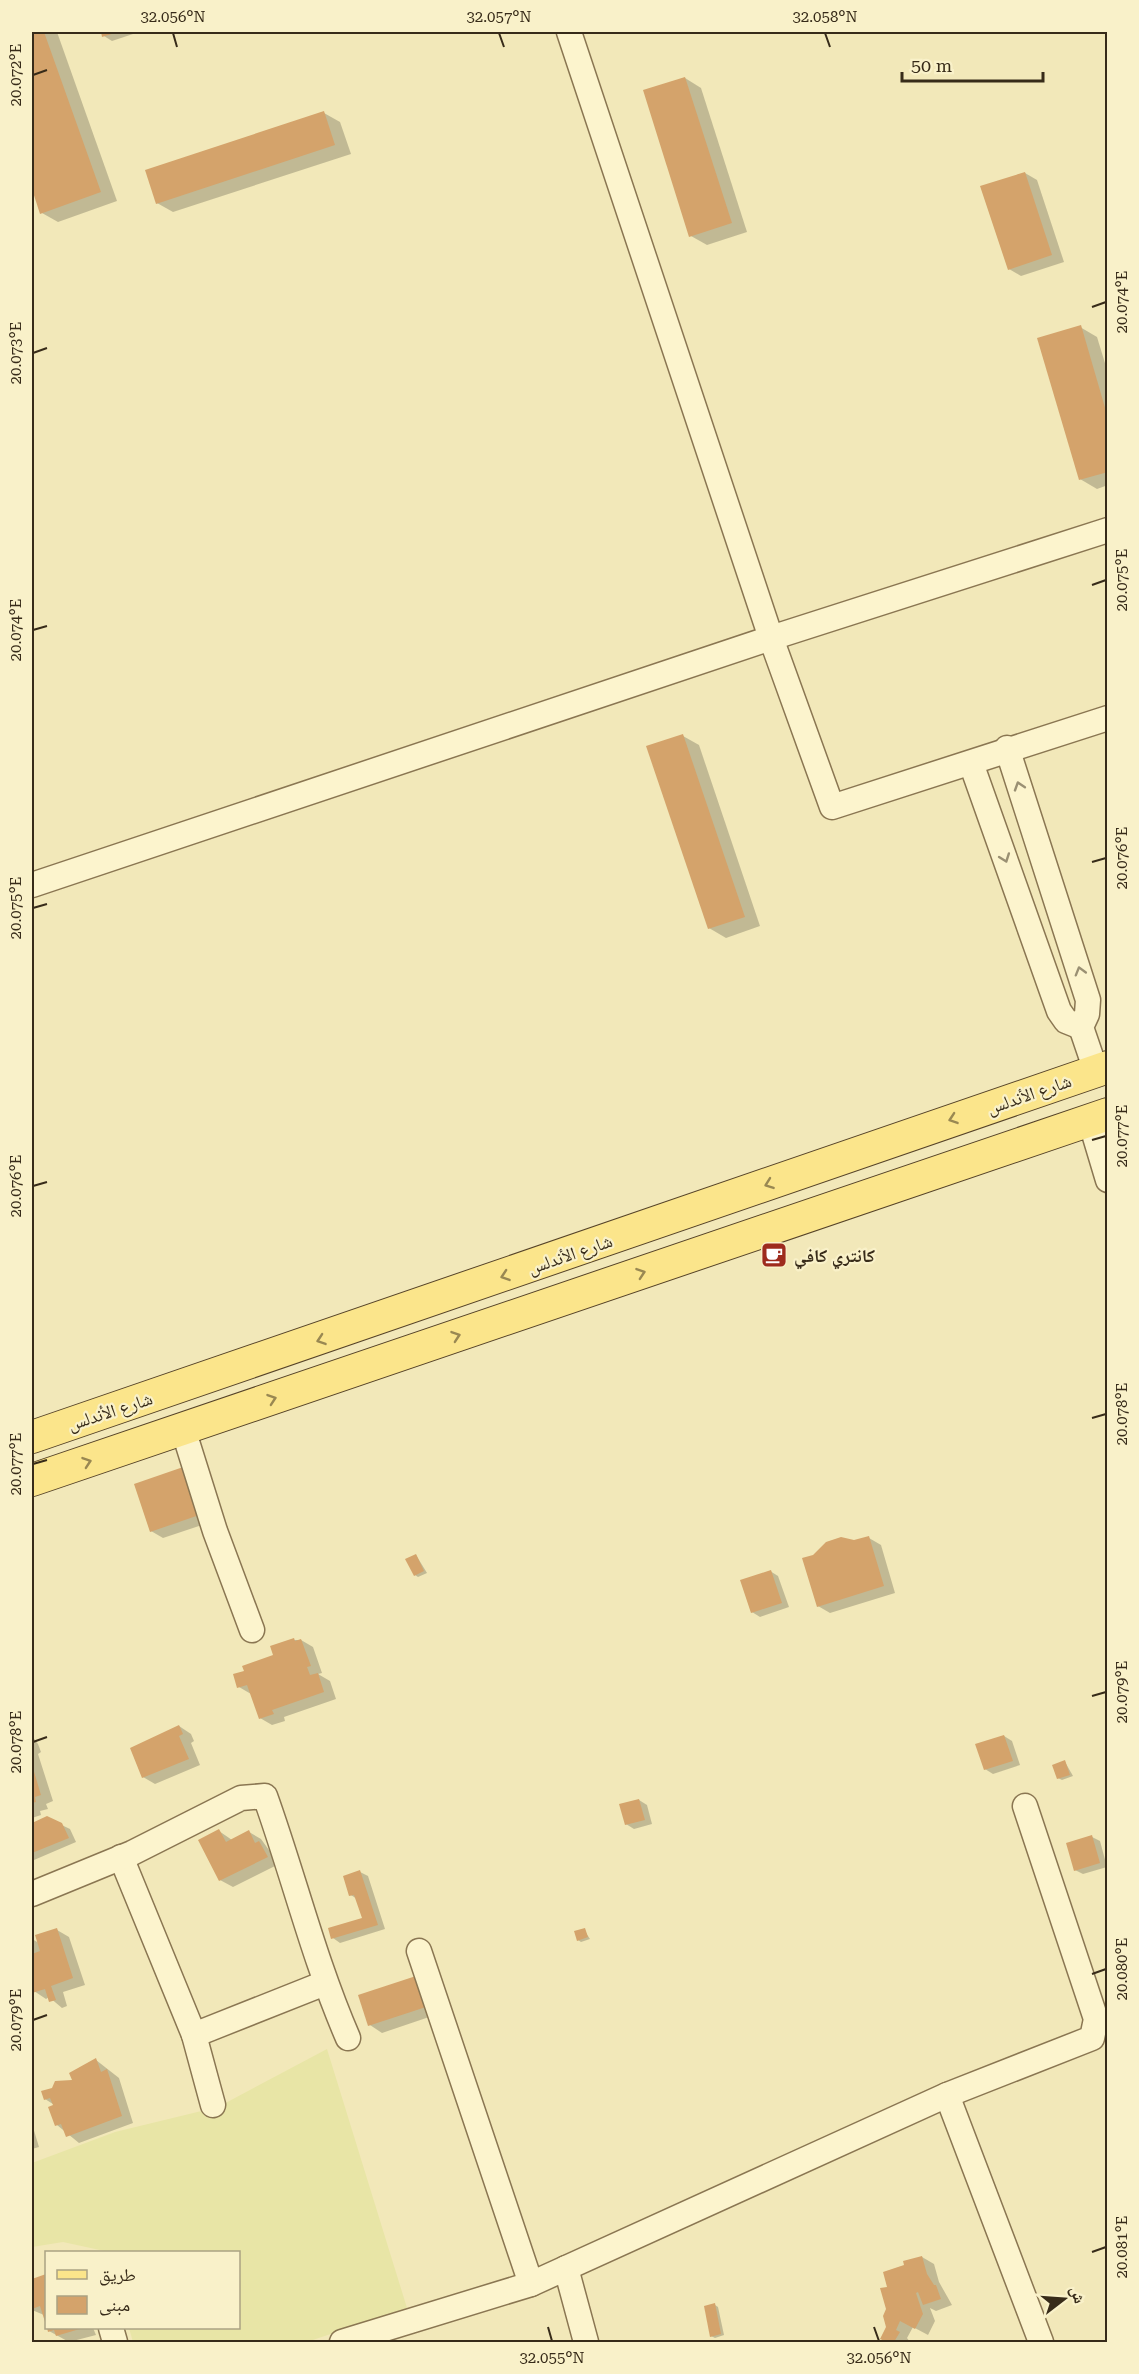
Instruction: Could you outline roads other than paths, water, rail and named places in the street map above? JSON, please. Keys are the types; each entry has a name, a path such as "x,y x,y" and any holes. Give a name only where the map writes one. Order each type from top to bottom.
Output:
{"main road":[{"path":"32,1480 1102,1113 1102,1069"},
{"name":"شارع الأندلس","path":"32,1437 1102,1069"}],"street":[{"path":"569,32 771,638 832,807 971,763 1007,748 1107,718"},
{"path":"32,885 771,638 1107,530"},
{"path":"1007,748 1088,1000 1088,1014 1081,1027"},
{"path":"971,763 1059,1011 1070,1024 1081,1027 1102,1069"},
{"path":"1102,1113 1107,1180"},
{"path":"183,1430 215,1531 252,1630"},
{"path":"32,1894 121,1857 241,1798 265,1796 288,1861 325,1983 348,2038"},
{"path":"342,2343 531,2284 946,2095 1092,2038 1096,2028 1096,2019 1025,1806"},
{"path":"121,1857 194,2034 213,2105"},
{"path":"419,1951 531,2284"},
{"path":"194,2034 325,1983"},
{"path":"946,2095 1041,2343"},
{"path":"566,2268 586,2343"}],"place":[{"name":"كانتري كافي","path":"774,1255"}]}
